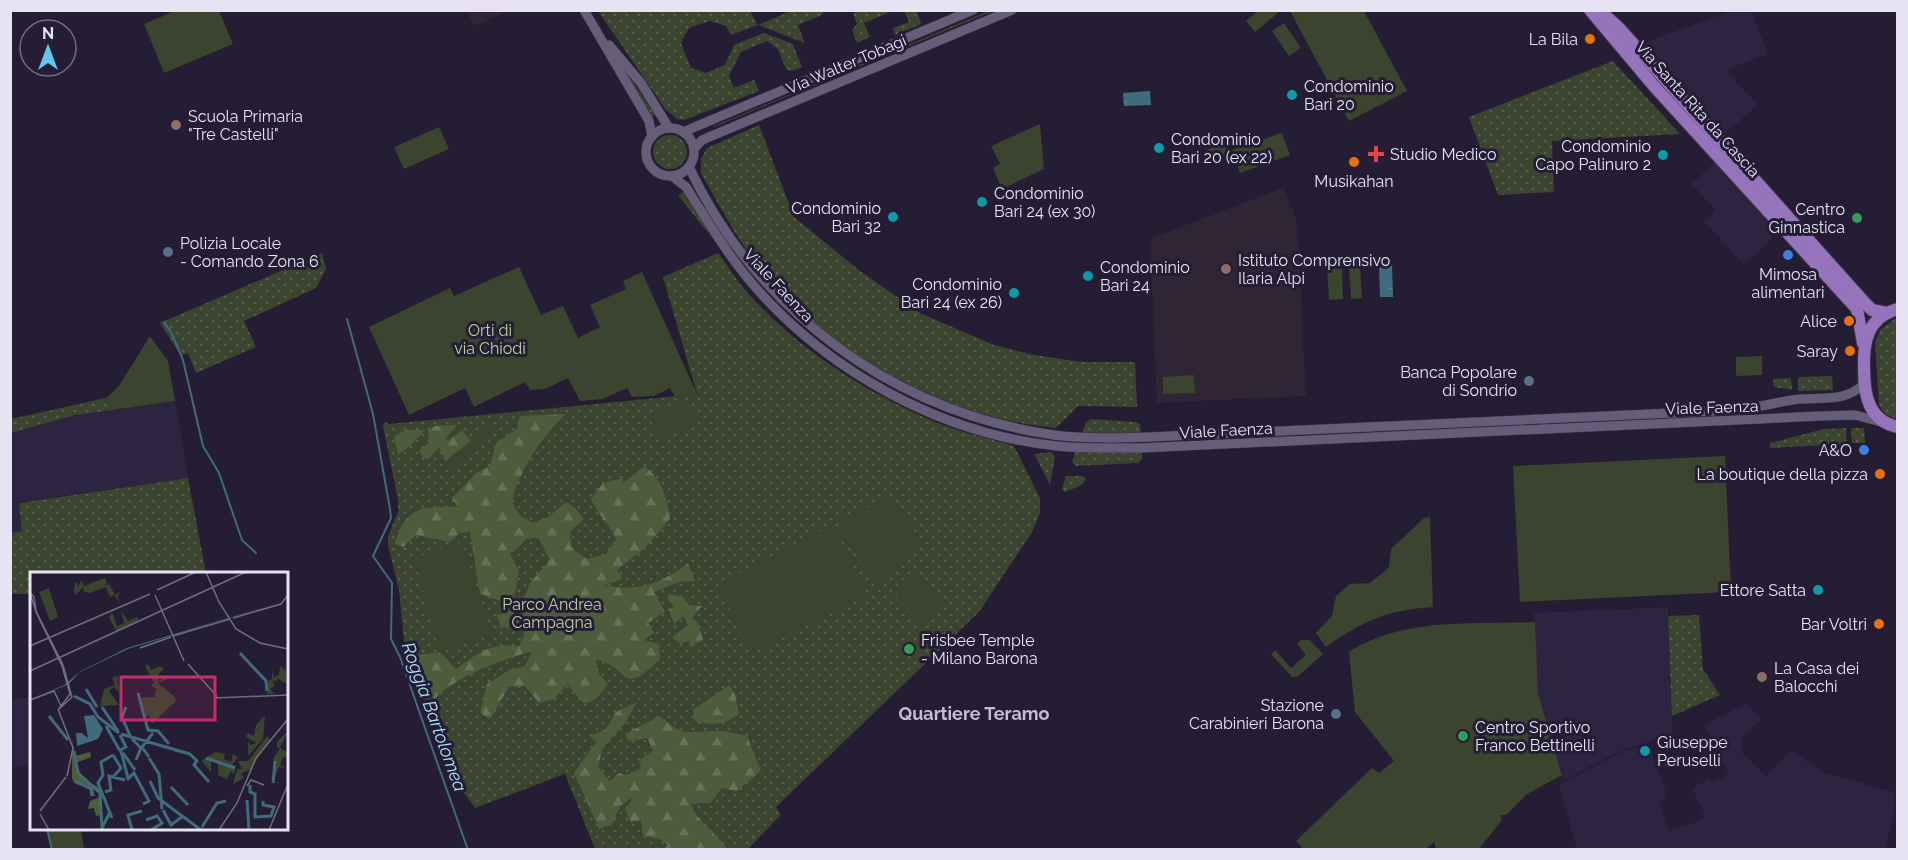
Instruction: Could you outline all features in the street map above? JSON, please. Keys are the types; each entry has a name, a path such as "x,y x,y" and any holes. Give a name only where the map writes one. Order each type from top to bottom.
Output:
{"main road":[{"name":"Via Santa Rita da Cascia","path":"1590,10 1647,78 1857,309 1863,343 1864,384 1869,406 1884,423"},
{"name":"Via Santa Rita da Cascia","path":"1599,10 1619,28 1864,302 1872,310 1892,311"},
{"path":"1863,343 1869,328 1892,311"},
{"path":"1884,423 1898,427"}],"street":[{"path":"584,10 649,121 652,137 646,150 649,163 658,172 672,176 689,167 694,149 690,138 683,132 669,128 633,73 596,30"},
{"name":"Via Walter Tobagi","path":"683,132 973,10"},
{"name":"Via Walter Tobagi","path":"694,149 702,140 1012,10"},
{"path":"652,137 669,128"},
{"name":"Viale Faenza","path":"689,167 750,265 790,308 825,339 873,371 925,399 973,417 1035,432 1070,436 1149,437 1756,408 1793,400 1842,397 1864,384"},
{"name":"Viale Faenza","path":"672,176 686,188 751,282 788,321 822,350 858,374 908,402 953,421 1009,437 1055,446 1140,448 1837,416 1863,416 1884,423"}],"shaded area":[{"path":"467,11 509,11 474,26"},
{"path":"1731,11 1751,11 1768,54 1726,70 1758,105 1722,136 1638,45"},
{"path":"1718,159 1780,230 1744,265 1704,221 1716,211 1692,184"},
{"name":"Istituto Comprensivo Ilaria Alpi","path":"1284,187 1297,223 1306,396 1157,403 1150,239"},
{"path":"175,401 188,478 19,502 22,531 11,533 11,433 75,415"},
{"path":"1668,607 1673,734 1623,750 1564,780 1538,693 1534,613"},
{"path":"30,697 30,765 11,768 10,700"},
{"path":"1746,704 1761,719 1741,738 1742,753 1766,776 1791,751 1824,773 1894,792 1895,808 1885,849 1577,849 1559,785 1624,751 1648,744 1668,797 1659,801 1669,831 1697,822 1706,817 1692,788 1709,779 1712,783 1729,774 1704,725"}],"green space":[{"path":"177,10 219,11 233,44 164,73 144,24"},
{"path":"856,10 893,11 864,23 870,37 857,43 852,30 857,24 853,13"},
{"path":"1259,10 1279,12 1255,32 1246,21"},
{"path":"598,11 750,11 758,25 731,35 726,26 710,21 689,28 681,43 691,68 706,73 725,65 734,45 764,33 793,44 802,67 792,71 786,69 778,49 767,41 741,52 729,76 734,88 754,80 759,91 684,120 677,119 666,110"},
{"path":"791,11 822,11 824,14 798,25 805,43 758,25"},
{"path":"904,11 917,11 921,24 895,35 893,28 909,22"},
{"path":"993,11 714,127 714,126"},
{"path":"1290,11 1364,11 1407,91 1349,121"},
{"path":"1284,23 1301,48 1289,56 1272,31"},
{"path":"1613,61 1680,134 1552,141 1554,192 1498,195 1469,117"},
{"path":"625,70 655,115 651,117"},
{"path":"1040,124 1044,169 1002,189 993,168 1000,164 991,146"},
{"path":"759,125 794,217 860,271 922,314 994,345 1034,355 1082,362 1135,362 1137,407 1078,406 1056,428 1012,421 968,409 924,392 842,345 805,315 772,283 739,239 701,173 701,159 707,148"},
{"path":"439,127 449,149 404,169 394,147"},
{"path":"1282,133 1290,155 1240,173 1232,150"},
{"path":"670,135 682,140 687,152 682,164 670,169 658,164 653,152 658,140"},
{"path":"1226,141 1231,152 1209,162 1205,151"},
{"path":"683,192 708,231 708,233 678,195"},
{"path":"322,253 326,269 316,288 244,321 256,347 196,373 188,353 181,356 160,323"},
{"name":"Parco Andrea Campagna","path":"718,253 744,288 767,313 788,333 834,368 884,397 935,422 1014,446 1040,498 1040,513 1032,532 979,612 776,807 781,815 748,849 595,849 565,774 475,808 453,777 404,641 399,590 388,545 388,536 398,512 398,500 383,426 385,422 389,424 697,394 663,277"},
{"name":"Orti di via Chiodi","path":"519,267 541,315 563,306 578,338 600,327 590,305 626,289 623,281 642,272 697,394 675,397 670,388 654,396 632,397 627,388 603,399 580,401 568,378 545,389 530,390 525,382 474,407 465,388 409,415 369,327 450,288 454,296"},
{"path":"1360,267 1362,298 1351,299 1349,268"},
{"path":"1342,268 1343,299 1329,300 1327,269"},
{"path":"1897,317 1897,419 1885,414 1879,405 1875,342 1880,330"},
{"path":"150,336 168,361 175,401 112,410 106,398 119,386"},
{"path":"1762,356 1762,375 1736,376 1736,357"},
{"path":"1194,375 1195,393 1163,394 1163,377"},
{"path":"1832,376 1833,390 1798,391 1798,377"},
{"path":"1791,378 1792,390 1774,387 1773,379"},
{"path":"106,398 112,410 75,415 11,433 11,419"},
{"path":"690,401 698,425 658,438 650,415"},
{"path":"566,414 540,443 520,477 512,502 519,515 533,523 548,517 566,502 575,508 584,519 570,532 572,549 587,559 606,554 616,539 591,499 603,483 623,478 623,483 644,467 655,476 663,489 670,519 645,548 617,570 623,579 605,585 638,587 659,581 688,563 695,581 679,582 654,592 665,612 648,623 654,633 644,640 659,644 660,659 647,671 631,679 607,663 596,660 599,674 608,684 596,699 584,704 567,684 554,699 539,703 525,686 509,687 490,719 480,713 487,684 509,670 525,666 532,651 493,664 467,676 434,699 416,656 440,652 456,669 492,647 519,646 527,630 522,621 501,628 497,615 521,607 530,583 550,560 538,537 527,539 510,554 519,572 515,593 500,601 480,594 470,532 459,533 450,542 416,535 403,547 395,544 404,522 417,511 434,507 458,507 452,498 476,473 490,466 496,443 517,429 520,416"},
{"path":"1091,419 1135,422 1140,424 1141,433 1082,433 1086,422"},
{"path":"457,425 445,439 449,440 462,430 471,441 445,461 439,448 428,459 423,458 419,450 429,443 428,431 435,426"},
{"path":"488,425 492,429 452,468 446,464"},
{"path":"1846,428 1847,444 1770,448 1770,443 1824,429"},
{"path":"1851,428 1864,428 1865,443 1852,443"},
{"path":"406,430 425,430 398,455 394,436"},
{"path":"1051,452 1055,457 1050,485 1034,454"},
{"path":"1075,452 1142,452 1142,459 1138,463 1076,466 1072,462"},
{"path":"1725,456 1731,592 1520,602 1513,466"},
{"path":"1066,476 1083,476 1086,479 1080,486 1065,492 1062,489"},
{"path":"188,478 206,572 30,572 30,594 11,594 11,533 22,531 19,503"},
{"path":"888,497 923,542 876,588 837,521"},
{"path":"1430,517 1433,607 1402,611 1376,618 1326,647 1316,633 1332,616 1336,596 1350,584 1370,583 1385,571 1389,567 1391,549 1424,518"},
{"path":"832,524 867,595 750,653 718,585"},
{"path":"462,542 492,634 440,652 414,558"},
{"path":"912,572 944,606 924,625 891,591"},
{"path":"669,594 683,597 689,605 702,606 692,618 697,621 703,640 689,647 690,640 681,644 672,637 688,625 684,616 674,624 669,610 674,607 668,600"},
{"path":"1699,615 1703,669 1720,695 1672,716 1668,616"},
{"name":"Centro Sportivo Franco Bettinelli","path":"1535,622 1538,693 1562,775 1527,794 1506,815 1500,815 1502,820 1479,849 1436,849 1434,842 1426,849 1304,850 1296,841 1372,768 1379,773 1394,761 1355,712 1349,652 1392,633 1415,628"},
{"path":"1301,640 1310,640 1323,654 1297,677 1292,677 1271,654 1275,650 1291,668 1306,655 1297,644"},
{"path":"729,685 735,694 739,714 718,724 695,721 693,710"},
{"path":"637,702 625,723 602,749 598,767 610,781 619,773 626,775 641,768 639,761 653,750 647,738 629,741 625,734 660,716 685,732 721,731 747,736 761,771 737,791 722,788 710,803 691,804 698,817 727,849 664,849 668,845 661,840 643,835 641,820 631,822 625,810 634,797 620,806 612,825 599,829 574,773 596,742 590,736 606,729 616,712"},
{"path":"46,830 81,830 84,849 51,849"}],"water":[{"path":"1150,91 1151,105 1124,106 1123,93"},
{"path":"1392,264 1393,297 1380,297 1379,265"}],"waterway":[{"name":"Roggia Bartolomea","path":"347,319 373,414 390,509 391,518 373,556 392,583 391,639 400,657 468,850"},
{"path":"164,322 171,332"},
{"path":"172,334 183,360 203,446 219,473 242,540 256,553"},
{"path":"47,830 52,850"}],"place":[{"name":"La Bila","path":"1590,39"},
{"name":"Condominio Bari 20","path":"1292,95"},
{"name":"Scuola Primaria \"Tre Castelli\"","path":"176,125"},
{"name":"Condominio Bari 20 (ex 22)","path":"1159,148"},
{"name":"Studio Medico","path":"1376,154"},
{"name":"Condominio Capo Palinuro 2","path":"1663,155"},
{"name":"Musikahan","path":"1354,162"},
{"name":"Condominio Bari 24 (ex 30)","path":"982,202"},
{"name":"Condominio Bari 32","path":"893,217"},
{"name":"Centro Ginnastica","path":"1857,218"},
{"name":"Polizia Locale - Comando Zona 6","path":"168,252"},
{"name":"Mimosa alimentari","path":"1788,255"},
{"name":"Istituto Comprensivo Ilaria Alpi","path":"1226,269"},
{"name":"Condominio Bari 24","path":"1088,276"},
{"name":"Condominio Bari 24 (ex 26)","path":"1014,293"},
{"name":"Alice","path":"1849,321"},
{"name":"Saray","path":"1850,351"},
{"name":"Banca Popolare di Sondrio","path":"1529,381"},
{"name":"A&O","path":"1864,450"},
{"name":"La boutique della pizza","path":"1880,474"},
{"name":"Ettore Satta","path":"1818,590"},
{"name":"Bar Voltri","path":"1879,624"},
{"name":"Frisbee Temple - Milano Barona","path":"909,649"},
{"name":"La Casa dei Balocchi","path":"1762,677"},
{"name":"Stazione Carabinieri Barona","path":"1336,714"},
{"name":"Centro Sportivo Franco Bettinelli","path":"1463,736"},
{"name":"Giuseppe Peruselli","path":"1645,751"}],"district":[{"name":"Quartiere Teramo","path":"974,714"}]}
